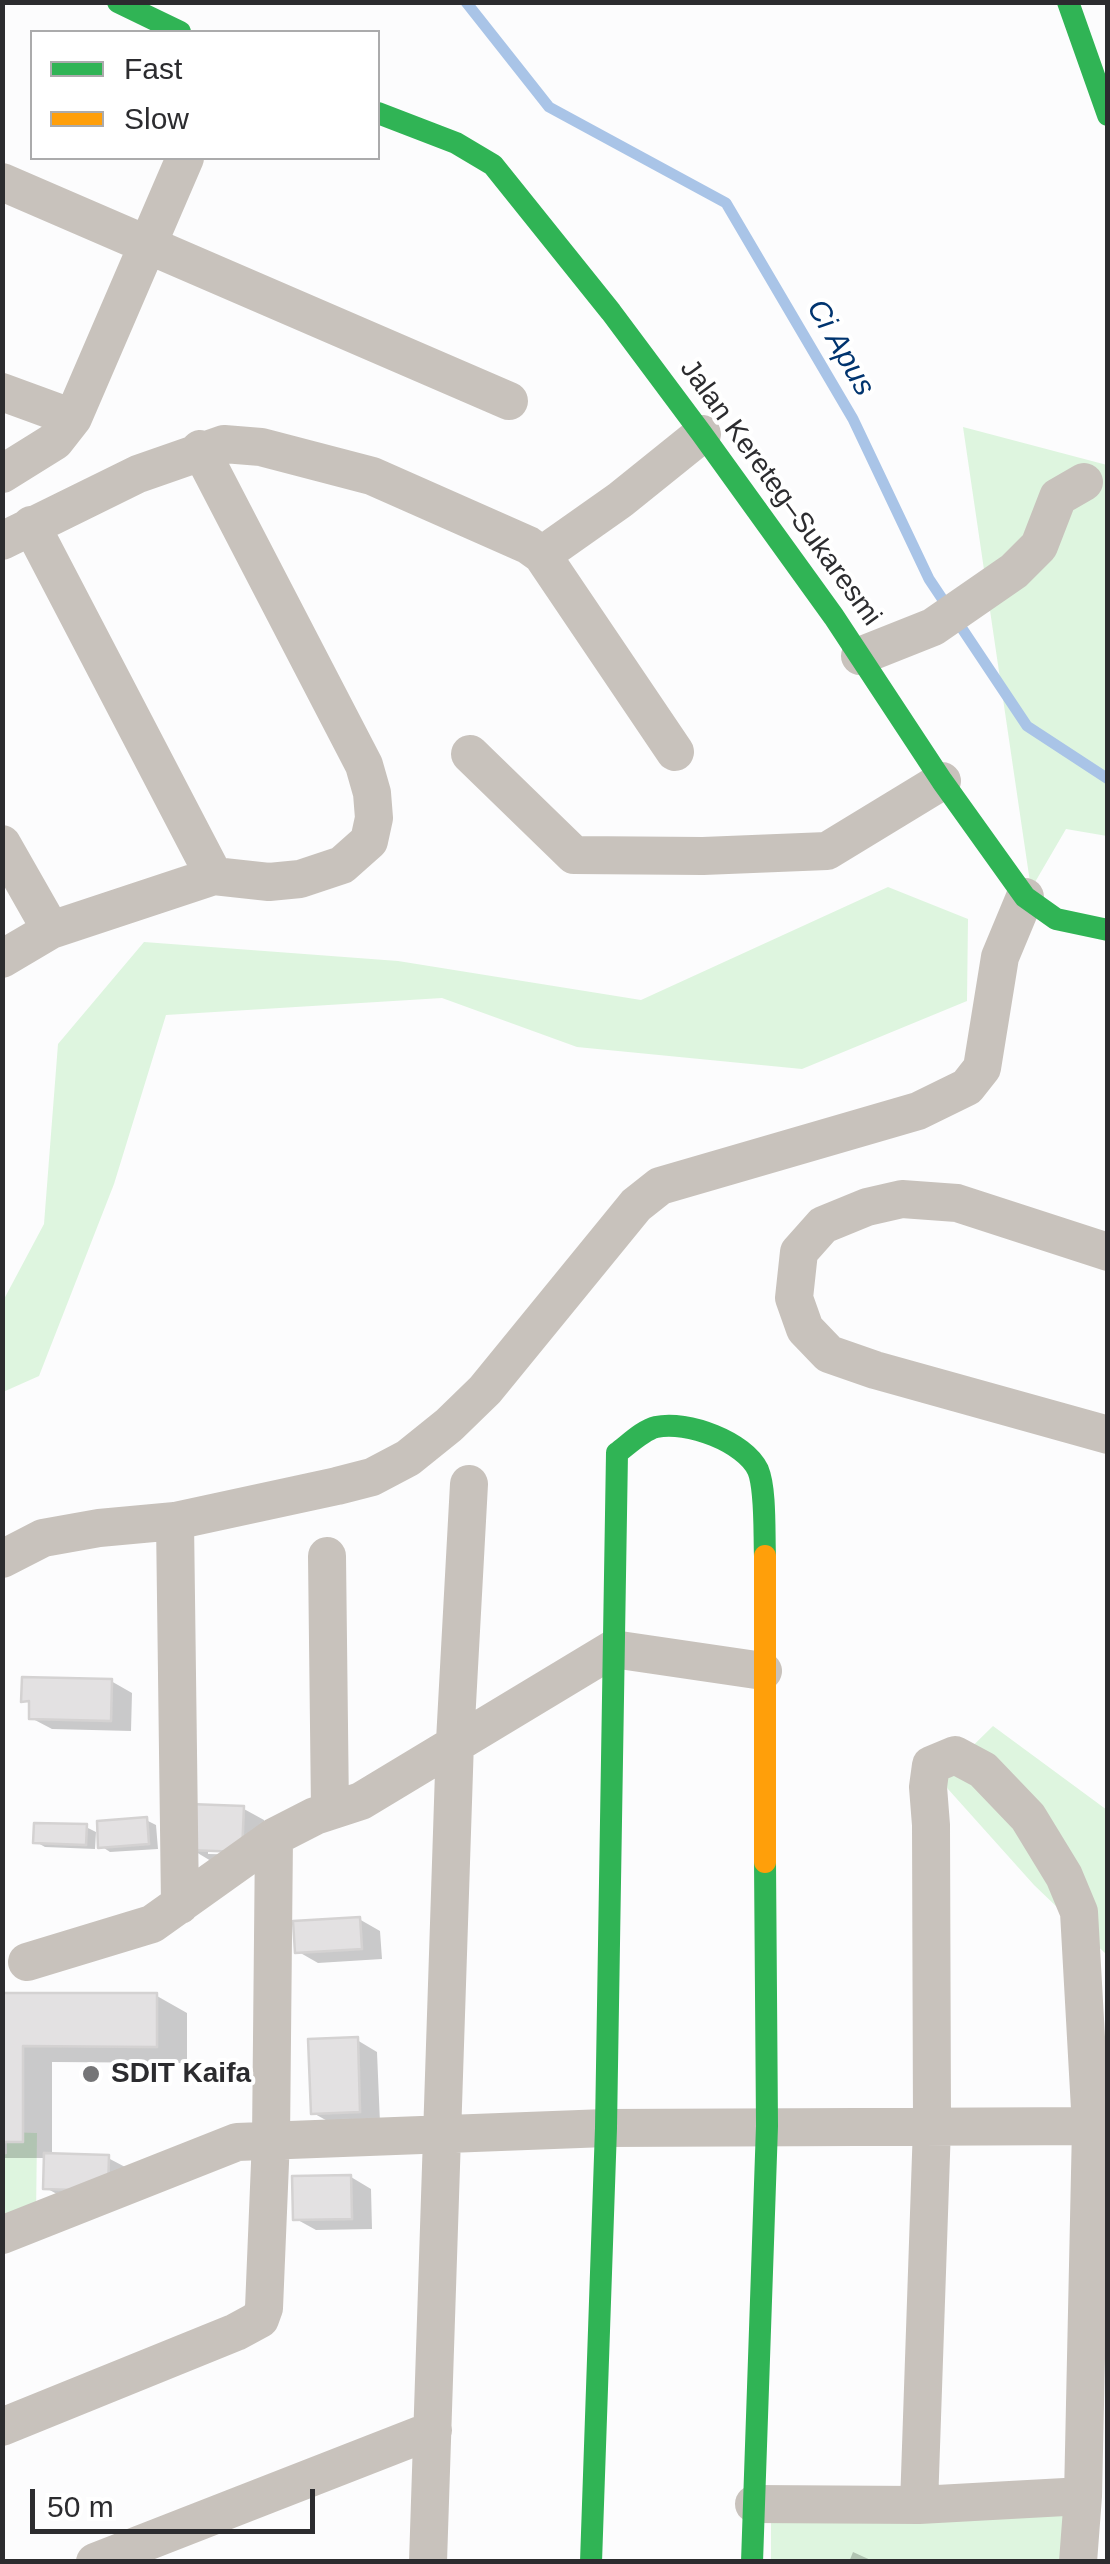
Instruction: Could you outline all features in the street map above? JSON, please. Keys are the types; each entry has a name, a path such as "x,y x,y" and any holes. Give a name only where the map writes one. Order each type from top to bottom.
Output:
{"street":[{"path":"118,2 176,30"},
{"path":"1068,2 1108,115"},
{"name":"Jalan Kereteg–Sukaresmi","path":"380,114 456,143 493,165 702,434 1025,897 1056,918 1108,930"},
{"path":"2,474 55,440 73,418 184,160"},
{"path":"2,182 509,401"},
{"path":"2,392 73,418"},
{"path":"542,555 620,500 702,434"},
{"path":"214,876 17,533 138,474 200,450 224,444 260,447 372,476 528,545 542,555 675,752"},
{"path":"2,959 50,930 214,876 269,882 300,879 342,865 369,841 374,818 364,765 200,450"},
{"path":"860,656 940,622 1014,571 1038,546 1058,497 1084,482"},
{"path":"470,754 574,855 703,856 827,851 942,781"},
{"path":"2,844 50,930"},
{"path":"2,1559 43,1538 73,1531 176,1521 372,1477 408,1458 450,1425 485,1390 636,1205 660,1186 918,1111 966,1087 982,1068 1000,957 1025,897"},
{"path":"1108,1252 957,1202 902,1200 867,1207 824,1225 799,1252 794,1298 805,1329 828,1354 1108,1435"},
{"path":"590,2562 606,2128 612,1530 617,1453 654,1427 682,1427 728,1440 748,1453 760,1475 765,1552 762,1670 767,2126 752,2562"},
{"path":"428,2562 456,1741 469,1484"},
{"path":"176,1521 180,1905"},
{"path":"327,1556 330,1812"},
{"path":"27,1962 152,1924 274,1837 361,1801 613,1649 762,1670"},
{"path":"920,2505 932,2126 928,1787 932,1764 955,1756 984,1770 1028,1817 1064,1876 1079,1912 1099,2126 1078,2562"},
{"path":"2,2427 260,2319 264,2308 271,2139 274,1837"},
{"path":"2,2235 237,2142 606,2128 1099,2126"},
{"path":"95,2562 433,2430"},
{"path":"754,2504 920,2505 1083,2496"}],"green space":[{"path":"963,427 1107,465 1107,836 1066,829 1031,889"},
{"path":"888,887 968,919 967,1001 802,1069 577,1047 442,998 166,1015 114,1184 39,1376 3,1392 3,1301 44,1224 58,1044 144,942 398,961 641,1000"},
{"path":"993,1726 1107,1810 1107,1955 1034,1885 939,1779"},
{"path":"7,2132 37,2133 36,2218 2,2231 2,2155 7,2154"},
{"path":"1069,2510 1067,2561 771,2561 771,2521"}],"building":[{"path":"22,1677 112,1679 111,1721 29,1719 29,1701 21,1702"},
{"path":"190,1804 244,1806 242,1852 188,1850"},
{"path":"147,1817 149,1844 98,1848 97,1821"},
{"path":"34,1823 87,1824 86,1845 33,1843"},
{"path":"360,1917 362,1949 295,1953 293,1921"},
{"path":"2,1993 157,1993 157,2047 23,2046 23,2142 2,2142"},
{"path":"358,2037 360,2112 311,2114 308,2039"},
{"path":"44,2153 109,2155 108,2191 43,2189"},
{"path":"351,2175 352,2219 293,2220 292,2176"}],"waterway":[{"name":"Ci Apus","path":"466,2 549,107 726,203 853,419 929,579 1027,726 1108,779"}],"traffic: fast":[{"path":"118,2 176,30"},
{"path":"1068,2 1108,115"},
{"path":"380,114 456,143 493,165 702,434 834,617 942,781 1025,897 1056,919 1108,930"},
{"path":"591,2562 606,2128 617,1453 646,1431 669,1426 714,1435 741,1450 761,1478 765,1556"},
{"path":"752,2562 767,2126 765,1862"}],"traffic: slow":[{"path":"765,1556 765,1862"}],"place":[{"name":"SDIT Kaifa","path":"91,2074"}]}
